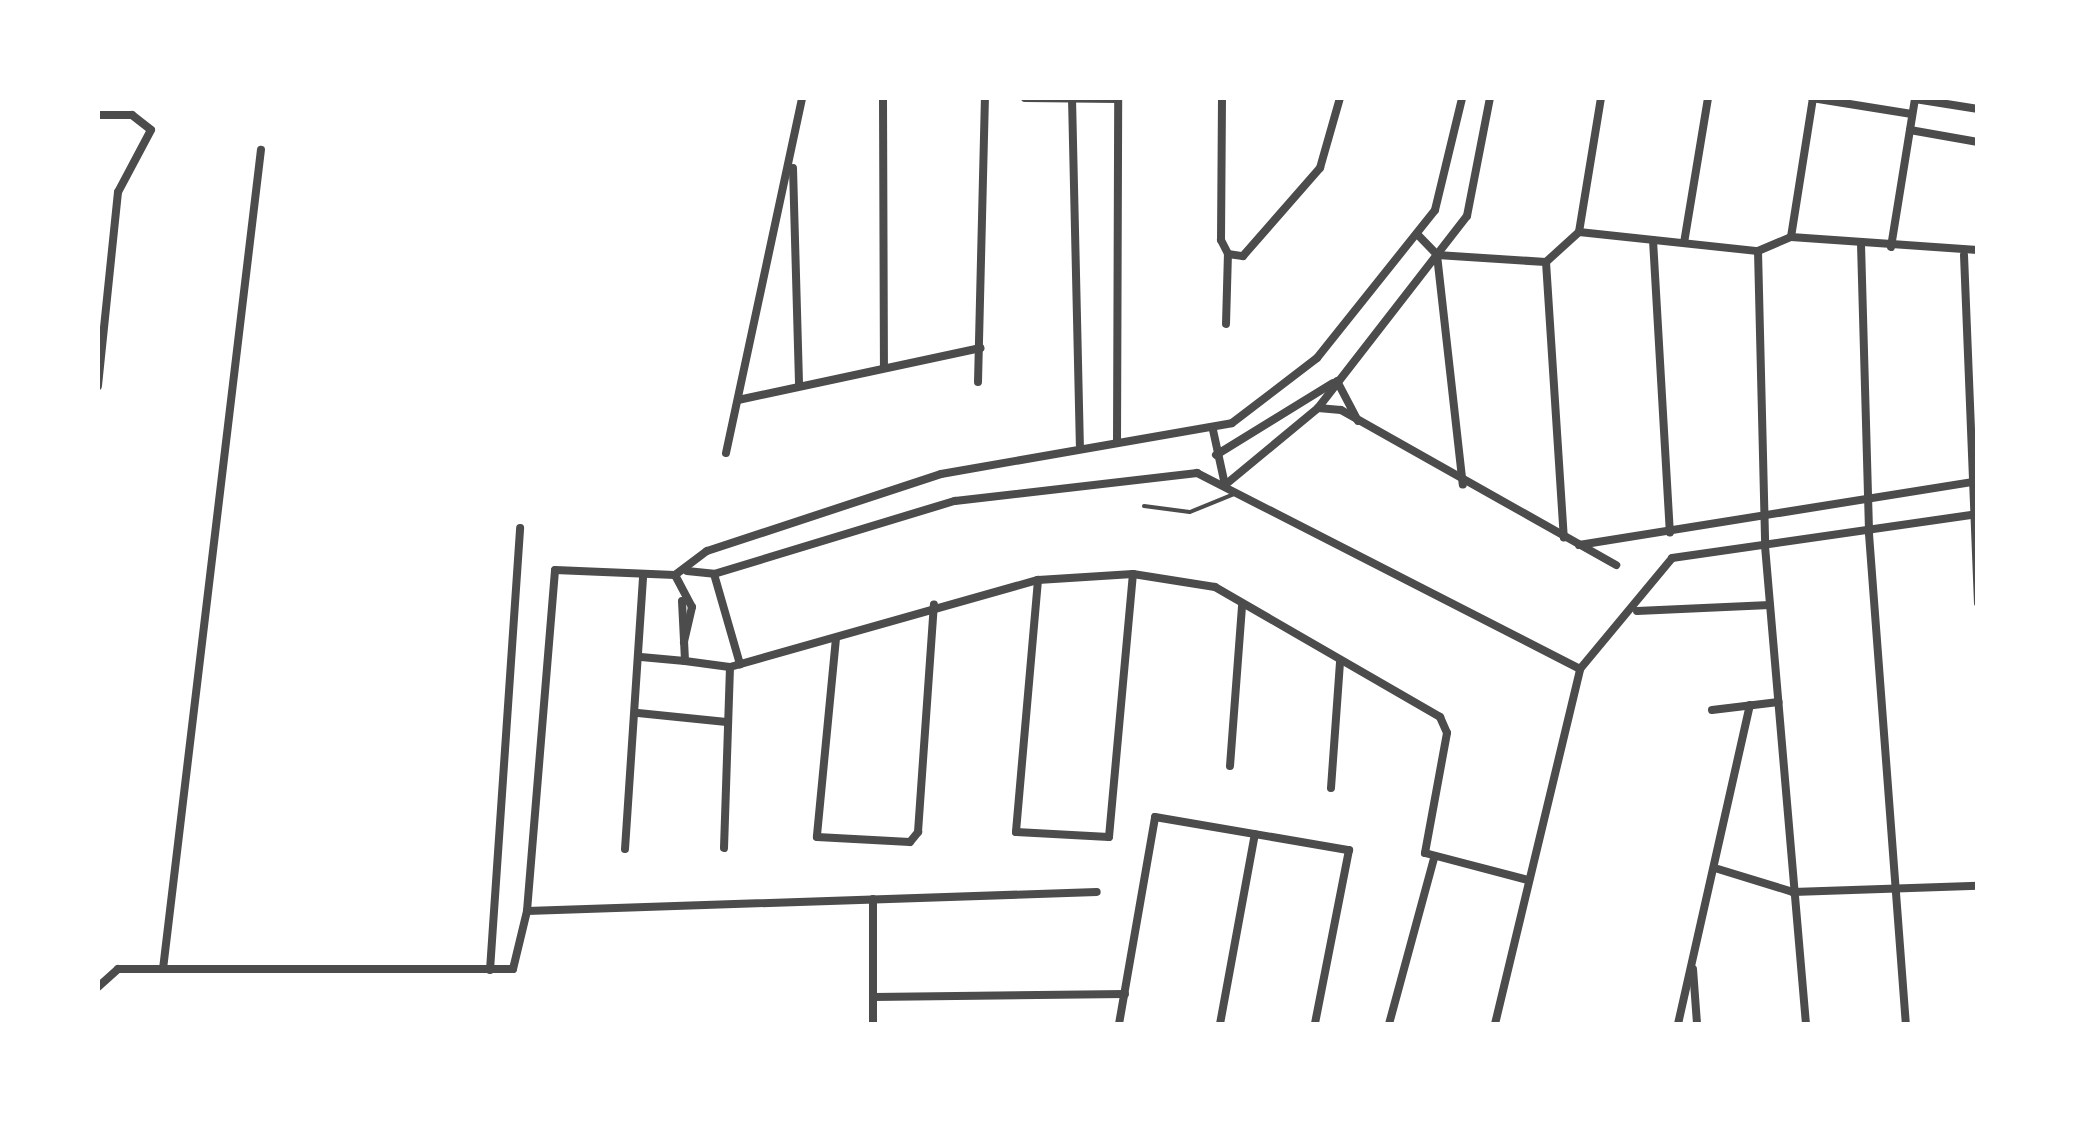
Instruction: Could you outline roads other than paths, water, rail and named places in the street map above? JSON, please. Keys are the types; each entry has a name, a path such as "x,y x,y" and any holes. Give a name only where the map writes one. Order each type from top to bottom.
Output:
{"street":[{"path":"726,454 793,159 802,98"},
{"path":"883,98 884,366"},
{"path":"978,382 986,98"},
{"path":"1025,98 1118,98 1116,442"},
{"path":"1072,98 1080,445"},
{"path":"1222,98 1228,254 1226,324"},
{"path":"1228,254 1259,247 1320,168 1340,98"},
{"path":"98,987 118,969 490,970 517,966 527,910 550,576 562,569 643,578 675,575 707,551 942,474 1080,445 1212,430 1267,402 1317,358 1435,210 1462,98"},
{"path":"1225,484 1318,408 1437,254 1472,202 1490,98"},
{"path":"1437,254 1546,262 1579,232 1601,98"},
{"path":"1684,243 1708,99 1695,98"},
{"path":"1791,237 1813,98 1912,114"},
{"path":"1891,247 1915,98 1978,109"},
{"path":"98,114 132,116 151,130 118,192 98,386"},
{"path":"1910,130 1978,142"},
{"path":"163,968 261,150"},
{"path":"793,159 799,386"},
{"path":"1579,232 1758,251 1791,237 1964,255 1978,250"},
{"path":"1418,235 1437,254 1463,485"},
{"path":"1653,240 1670,533"},
{"path":"1860,244 1869,534 1906,1024"},
{"path":"1758,251 1768,515 1765,546 1806,1024"},
{"path":"1964,255 1978,603"},
{"path":"1546,262 1564,537"},
{"path":"738,400 980,348"},
{"path":"1336,381 1358,421"},
{"path":"1216,455 1336,381"},
{"path":"1318,408 1358,421 1463,485 1616,565"},
{"path":"1212,430 1225,484 1234,494 1580,670"},
{"path":"686,570 714,574 955,501 1197,473 1225,484"},
{"path":"1580,545 1870,503 1975,482"},
{"path":"1495,1024 1580,670 1637,612 1678,554 1869,534 1974,515"},
{"path":"490,970 520,528"},
{"path":"714,574 735,665 728,722 724,848"},
{"path":"640,657 735,665 934,606 1038,580 1133,574 1215,587 1445,723 1421,843 1434,858 1528,880"},
{"path":"1038,580 1016,832 1109,837 1133,574"},
{"path":"675,575 682,601 685,661"},
{"path":"624,849 638,713 643,578"},
{"path":"682,601 692,607 684,642"},
{"path":"836,638 819,843 910,842 918,832 934,606"},
{"path":"1230,766 1242,606"},
{"path":"1637,612 1770,606"},
{"path":"1332,788 1340,662"},
{"path":"1712,710 1779,702"},
{"path":"1678,1024 1718,868 1750,706"},
{"path":"638,713 728,722"},
{"path":"1119,1024 1156,818 1349,850 1315,1024"},
{"path":"1220,1024 1255,834"},
{"path":"1389,1024 1434,858"},
{"path":"1718,868 1793,892 1978,886"},
{"path":"527,910 1097,892"},
{"path":"873,899 873,1024"},
{"path":"1692,958 1698,1024"},
{"path":"873,996 1125,994"}],"lane":[{"path":"1144,506 1190,512 1234,494"}]}
